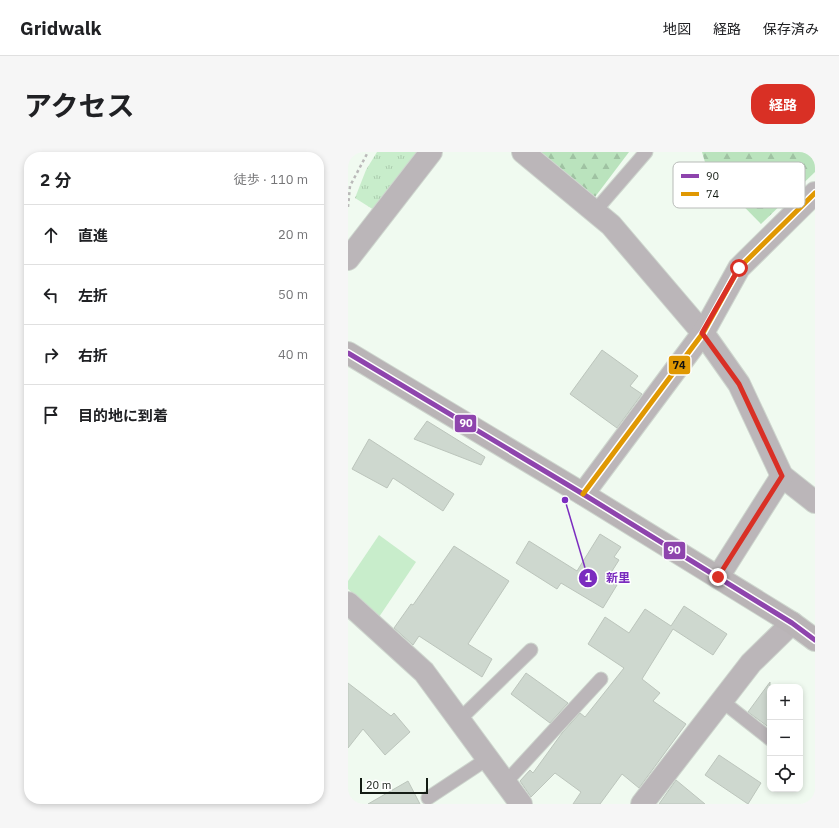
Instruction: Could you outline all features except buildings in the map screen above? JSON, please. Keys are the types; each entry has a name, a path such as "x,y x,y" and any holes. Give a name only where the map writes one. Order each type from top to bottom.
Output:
{"main road":[{"path":"348,353 583,494 792,623 815,640"}],"street":[{"path":"348,259 431,152"},
{"path":"523,152 611,225 702,333 739,384 782,476 815,502"},
{"path":"805,203 815,193"},
{"path":"583,494 702,333 739,268 800,208"},
{"path":"718,577 782,476"},
{"path":"350,610 424,672 521,804"},
{"path":"642,804 751,663 792,623"}],"lane":[{"path":"595,211 646,152"},
{"path":"459,720 531,650"},
{"path":"505,783 600,679"},
{"path":"722,701 767,737"},
{"path":"428,798 487,759"}],"path":[{"path":"348,207 350,186 368,152"}],"green space":[{"path":"377,152 419,152 374,210 355,198 366,170"},
{"path":"541,152 629,152 595,197"},
{"path":"702,152 815,152 815,172 805,182 805,162 705,162"},
{"path":"745,208 778,208 761,224"},
{"path":"379,535 416,562 379,617 348,589 348,581"}],"transit line":[{"name":"74","path":"805,203 815,193"},
{"name":"74","path":"583,494 703,333 739,268 800,208"},
{"name":"90","path":"348,353 583,494 792,623 815,640"}],"place":[{"name":"新里","path":"565,500"}],"route":[{"path":"718,577 782,476 739,384 702,333 739,268"}]}
